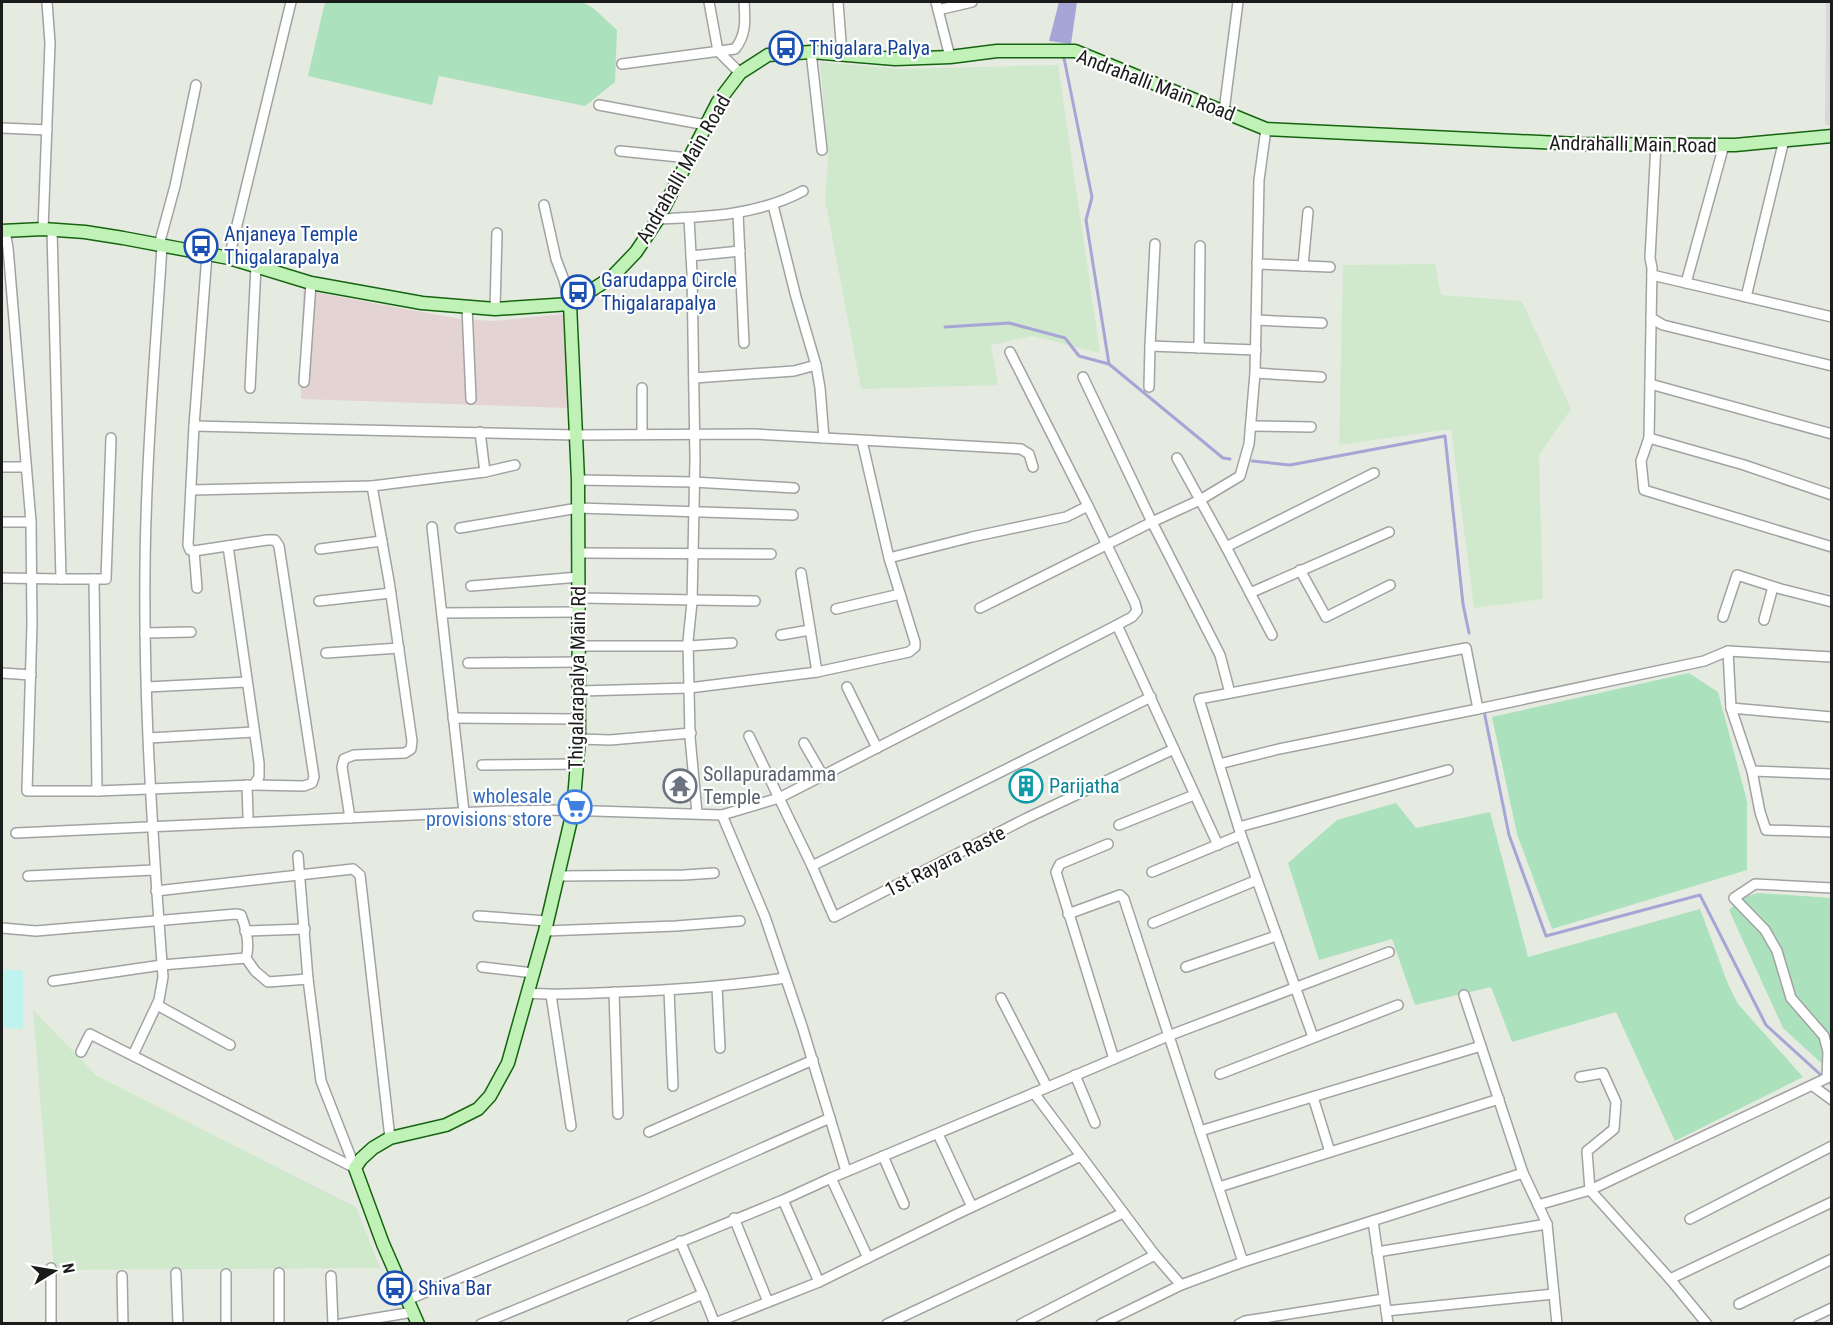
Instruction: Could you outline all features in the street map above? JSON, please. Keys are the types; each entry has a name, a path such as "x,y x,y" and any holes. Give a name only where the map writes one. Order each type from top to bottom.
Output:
{"main road":[{"name":"Andrahalli Main Road","path":"3,231 85,232 161,245 229,258 311,283 422,303 495,309 570,304 612,277 636,252 658,219 718,102 740,73 768,56 811,52 895,59 950,57 997,51 1075,51 1266,129 1572,144 1725,145 1832,136"},
{"name":"Thigalarapalya Main Rd","path":"355,1168 373,1148 390,1138 446,1125 478,1109 490,1096 508,1063 546,926 573,811 579,739 578,480 570,304"},
{"path":"355,1168 374,1221 415,1318"}],"street":[{"path":"47,2 50,43 47,230 61,579"},
{"path":"229,258 291,2"},
{"path":"710,2 718,51 740,73"},
{"path":"622,64 735,49 742,40 746,24 744,2"},
{"path":"838,2 842,55"},
{"path":"950,57 937,6 972,2"},
{"path":"1224,111 1238,2"},
{"path":"811,52 822,150"},
{"path":"133,1055 157,1005 163,978 151,828 145,633 147,492 161,245 196,85"},
{"path":"599,105 706,125"},
{"path":"2,128 47,130"},
{"path":"980,608 1200,500 1240,476 1249,444 1255,374 1259,180 1266,129"},
{"path":"1746,297 1784,140"},
{"path":"1656,144 1650,258 1652,275 1649,438 1641,461 1644,490 1832,547"},
{"path":"1686,283 1725,145"},
{"path":"620,151 688,158"},
{"path":"658,219 738,213 774,205 803,191"},
{"path":"774,205 796,297 816,365 824,438"},
{"path":"544,206 556,259 570,304"},
{"path":"1303,266 1308,212"},
{"path":"738,213 744,343"},
{"path":"689,218 694,378 694,512 689,646 692,765 697,813"},
{"path":"3,231 8,248 31,522 31,675 27,790 97,791 250,785 304,786 312,783 314,777 279,546 275,540 194,551 190,550 188,545 207,254"},
{"path":"495,309 497,232"},
{"path":"1149,387 1155,244"},
{"path":"1199,348 1200,246"},
{"path":"691,256 740,252"},
{"path":"1257,264 1330,267"},
{"path":"250,388 256,266"},
{"path":"1652,275 1832,317"},
{"path":"304,382 311,283"},
{"path":"467,307 471,399"},
{"path":"1651,318 1663,325 1832,366"},
{"path":"1256,320 1322,323"},
{"path":"1150,346 1256,350"},
{"path":"16,833 464,812 573,811 722,815 779,798 1117,626 1137,611 1088,506 1010,352"},
{"path":"694,378 794,371 816,365"},
{"path":"1255,374 1321,377"},
{"path":"1083,377 1152,522 1220,655 1230,693"},
{"path":"1650,384 1832,434"},
{"path":"642,388 642,434"},
{"path":"194,426 576,435 694,433 824,438 1021,449 1029,453 1033,467"},
{"path":"1251,426 1311,427"},
{"path":"480,432 485,472"},
{"path":"2,578 106,579 111,438"},
{"path":"1649,438 1744,465 1832,495"},
{"path":"580,692 690,688 817,672 909,652 915,647 889,558 862,441"},
{"path":"1177,458 1272,636"},
{"path":"191,490 372,486 485,472 515,465"},
{"path":"2,467 26,467"},
{"path":"1226,547 1374,473"},
{"path":"578,480 694,482 794,488"},
{"path":"350,818 342,767 344,759 354,755 405,753 411,749 412,741 391,593 372,486"},
{"path":"889,558 1066,517 1088,506"},
{"path":"460,528 578,508 793,515"},
{"path":"2,522 31,522"},
{"path":"432,527 464,812"},
{"path":"1250,593 1389,532"},
{"path":"320,549 382,541"},
{"path":"228,546 246,682 260,763 259,777 250,785 248,816"},
{"path":"194,551 197,588"},
{"path":"579,553 771,554"},
{"path":"1300,570 1326,617 1390,585"},
{"path":"801,573 817,672"},
{"path":"1724,616 1737,575 1832,602"},
{"path":"471,586 579,578"},
{"path":"94,579 97,791"},
{"path":"1764,620 1773,587"},
{"path":"319,602 391,593"},
{"path":"836,609 900,594"},
{"path":"579,598 692,602 755,601"},
{"path":"442,614 579,612"},
{"path":"1117,626 1218,845"},
{"path":"781,635 810,630"},
{"path":"145,633 191,632"},
{"path":"579,646 689,646 732,643"},
{"path":"326,653 399,648"},
{"path":"1313,1037 1240,831 1199,699 1466,648 1478,709"},
{"path":"1219,764 1279,749 1693,663 1728,651 1832,657"},
{"path":"1728,651 1731,708 1752,771 1766,830 1832,832"},
{"path":"468,663 579,662"},
{"path":"2,674 31,675"},
{"path":"147,687 246,682"},
{"path":"847,687 877,748"},
{"path":"812,866 1150,697"},
{"path":"1731,708 1832,717"},
{"path":"453,718 579,719"},
{"path":"149,738 254,732"},
{"path":"579,739 610,740 691,733"},
{"name":"1st Rayara Raste","path":"749,736 834,917 1027,818 1174,748"},
{"path":"804,743 823,776"},
{"path":"482,765 578,764"},
{"path":"1152,872 1218,845 1240,831 1448,770"},
{"path":"1752,771 1832,774"},
{"path":"1119,825 1194,795"},
{"path":"722,815 765,917 813,1060 846,1171"},
{"path":"1108,844 1060,864 1056,872 1114,1059"},
{"path":"298,856 308,979 321,1081 355,1168"},
{"path":"156,891 353,868 360,875 390,1138"},
{"path":"28,876 154,870"},
{"path":"557,876 714,873"},
{"path":"1153,923 1257,880"},
{"path":"1832,888 1755,884 1734,897 1765,930 1777,951 1791,998 1824,1036 1828,1052 1820,1082 1832,1100"},
{"path":"1068,914 1120,896 1124,899 1243,1262"},
{"path":"2,928 36,931 236,914 241,915 245,931 248,951 246,958"},
{"path":"478,916 546,926 676,926 740,921"},
{"path":"245,931 305,929"},
{"path":"1186,968 1276,936"},
{"path":"481,1323 734,1218 783,1200 846,1171 1168,1036 1389,952"},
{"path":"246,958 255,971 268,982 308,979"},
{"path":"53,981 162,965 246,958"},
{"path":"482,967 533,973"},
{"path":"528,993 550,995 669,990 717,987 785,978"},
{"path":"717,987 720,1048"},
{"path":"669,990 673,1086"},
{"path":"614,992 618,1114"},
{"path":"550,995 571,1126"},
{"path":"1464,995 1523,1173 1546,1224 1557,1323"},
{"path":"1001,998 1047,1087"},
{"path":"157,1005 230,1045"},
{"path":"1220,1074 1398,1005"},
{"path":"81,1052 90,1034 355,1168"},
{"path":"1200,1131 1481,1046"},
{"path":"649,1132 813,1060"},
{"path":"1580,1077 1603,1073 1616,1102 1614,1129 1587,1152 1590,1190 1707,1323"},
{"path":"1076,1075 1095,1122"},
{"path":"1538,1205 1590,1190 1820,1082"},
{"path":"1034,1093 1155,1255 1181,1285"},
{"path":"1313,1097 1330,1152"},
{"path":"1218,1188 1499,1099"},
{"path":"407,1300 645,1200 830,1118"},
{"path":"938,1134 972,1207"},
{"path":"1690,1219 1832,1146"},
{"path":"883,1156 904,1204"},
{"path":"680,1241 715,1323 819,1282 1081,1156"},
{"path":"1101,1323 1181,1285 1243,1262 1523,1173"},
{"path":"831,1178 868,1258"},
{"path":"783,1200 819,1282"},
{"path":"1670,1279 1832,1202"},
{"path":"887,1323 1123,1213"},
{"path":"734,1218 768,1302"},
{"path":"1373,1221 1388,1323"},
{"path":"1377,1252 1546,1224"},
{"path":"1020,1323 1155,1255"},
{"path":"1738,1304 1832,1259"},
{"path":"51,1268 51,1323"},
{"path":"176,1273 178,1323"},
{"path":"279,1273 279,1323"},
{"path":"226,1274 226,1323"},
{"path":"122,1276 123,1323"},
{"path":"331,1276 333,1323"},
{"path":"632,1323 703,1294"},
{"path":"1386,1311 1554,1294"},
{"path":"1239,1323 1384,1299"},
{"path":"1798,1323 1832,1308"},
{"path":"341,1323 415,1318"}],"shaded area":[{"path":"1059,2 1077,2 1071,44 1049,41"},
{"path":"1826,2 1832,2 1831,125 1825,125"},
{"path":"303,290 460,319 494,321 564,314 568,408 301,399"},
{"path":"2,969 23,971 23,1029 2,1028"}],"green space":[{"path":"325,2 582,2 593,8 617,30 615,82 585,106 439,76 432,105 308,76"},
{"path":"820,62 901,69 1058,65 1100,353 1032,336 991,345 998,385 861,389 825,200 828,159"},
{"path":"1435,264 1441,295 1522,301 1571,409 1539,455 1543,599 1474,608 1451,429 1339,445 1343,265"},
{"path":"1689,673 1718,692 1747,801 1747,870 1552,929 1517,834 1492,717"},
{"path":"1396,803 1416,828 1490,812 1528,957 1700,909 1728,984 1738,1004 1803,1077 1675,1141 1616,1012 1512,1042 1491,987 1415,1005 1392,939 1319,960 1288,863 1337,820"},
{"path":"1758,893 1831,898 1831,1072 1783,1028 1729,910 1744,897"},
{"path":"33,1010 97,1076 356,1207 380,1268 54,1270"}],"waterway":[{"path":"1063,53 1092,197 1086,220 1109,364"},
{"path":"945,327 1009,323 1065,338 1079,356 1109,364 1223,458 1230,459"},
{"path":"1252,461 1290,465 1445,436 1463,604 1469,633"},
{"path":"1484,711 1509,835 1546,936 1700,895 1766,1025 1832,1085"}],"place":[{"name":"Thigalara Palya","path":"786,48"},
{"name":"Anjaneya Temple Thigalarapalya","path":"201,246"},
{"name":"Garudappa Circle Thigalarapalya","path":"578,292"},
{"name":"Sollapuradamma Temple","path":"680,786"},
{"name":"Parijatha","path":"1026,786"},
{"name":"wholesale provisions store","path":"575,807"},
{"name":"Shiva Bar","path":"395,1288"}]}
